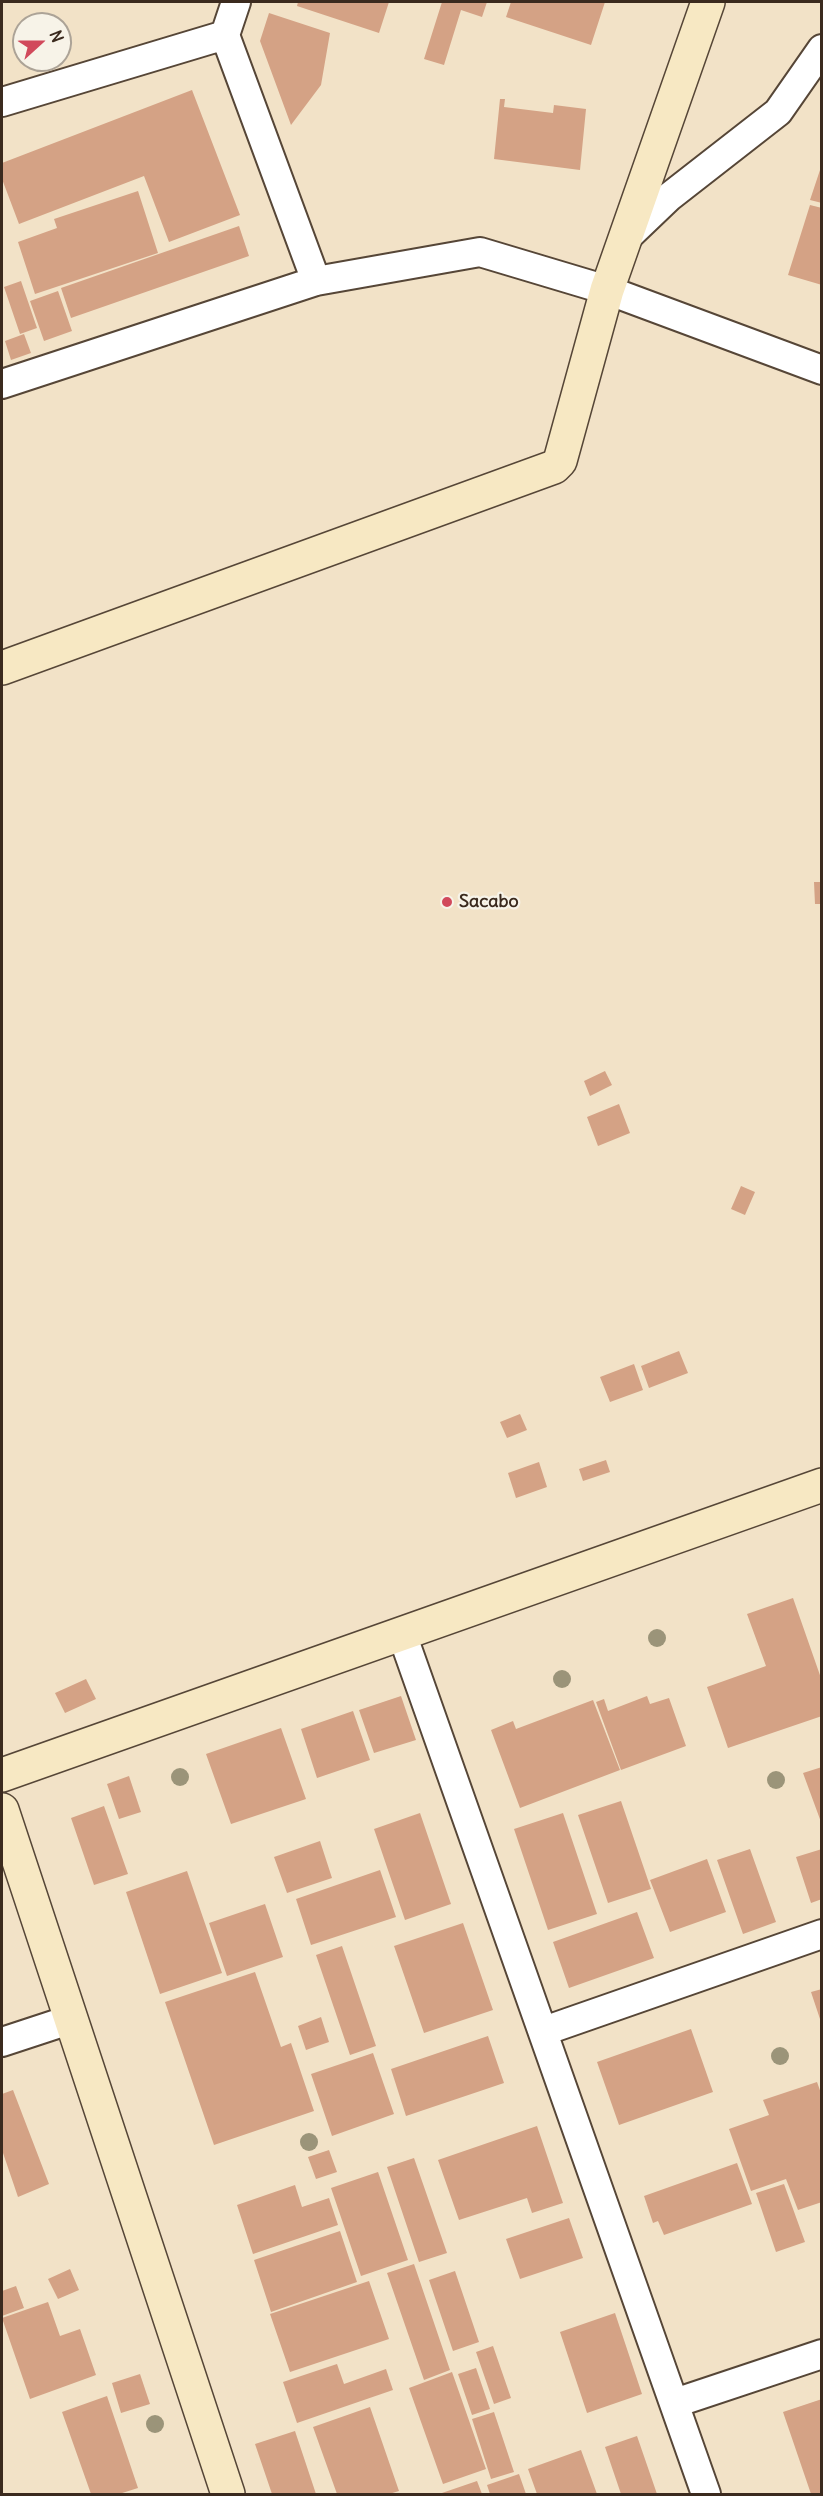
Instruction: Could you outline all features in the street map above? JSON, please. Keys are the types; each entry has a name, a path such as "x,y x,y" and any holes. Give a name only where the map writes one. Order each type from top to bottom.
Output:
{"street":[{"path":"237,2 225,35 316,281"},
{"path":"2,668 554,467 560,461 607,290 708,2"},
{"path":"2,102 225,35"},
{"path":"624,240 669,198 778,112 822,49"},
{"path":"2,384 316,281 480,252 607,290 822,370"},
{"path":"2,1775 402,1634 508,1594 822,1485"},
{"path":"402,1634 706,2494"},
{"path":"2,1810 228,2494"},
{"path":"544,2031 822,1934"},
{"path":"2,2042 72,2019"},
{"path":"675,2403 822,2354"}],"building":[{"path":"298,2 389,2 379,33 297,6"},
{"path":"442,2 487,2 482,17 461,10 444,65 424,59"},
{"path":"511,2 605,2 591,45 506,17"},
{"path":"269,13 330,33 321,85 291,125 260,41"},
{"path":"192,90 240,215 169,242 144,176 19,224 2,179 2,163"},
{"path":"500,99 505,99 504,107 553,113 554,105 586,109 580,170 494,159"},
{"path":"822,164 822,203 810,200"},
{"path":"138,191 158,253 35,294 18,242 57,228 54,219"},
{"path":"810,205 822,208 822,285 788,275"},
{"path":"239,226 249,256 71,318 61,288"},
{"path":"21,281 37,328 20,334 4,287"},
{"path":"58,291 72,331 44,341 30,301"},
{"path":"24,334 31,353 11,360 5,341"},
{"path":"814,882 822,882 822,904 815,904"},
{"path":"605,1071 612,1085 590,1096 584,1081"},
{"path":"619,1104 630,1133 598,1146 587,1117"},
{"path":"741,1186 755,1192 745,1215 731,1209"},
{"path":"679,1351 688,1373 649,1388 641,1366"},
{"path":"634,1364 643,1390 610,1402 600,1377"},
{"path":"520,1414 527,1430 507,1438 500,1422"},
{"path":"606,1460 610,1472 583,1481 579,1469"},
{"path":"539,1462 547,1487 516,1498 508,1473"},
{"path":"793,1598 822,1681 822,1716 728,1748 707,1687 766,1666 747,1614"},
{"path":"86,1679 96,1699 65,1713 55,1693"},
{"path":"401,1696 416,1740 374,1753 359,1710"},
{"path":"647,1696 650,1704 669,1698 686,1746 621,1770 596,1702 604,1699 608,1711"},
{"path":"593,1700 620,1770 520,1808 491,1730 513,1721 516,1729"},
{"path":"353,1711 370,1760 317,1778 301,1729"},
{"path":"281,1728 306,1799 231,1824 206,1754"},
{"path":"822,1767 822,1822 821,1822 803,1773"},
{"path":"129,1776 141,1812 119,1819 107,1784"},
{"path":"621,1801 651,1889 608,1903 578,1815"},
{"path":"104,1806 128,1874 94,1885 71,1818"},
{"path":"420,1813 451,1904 405,1920 374,1829"},
{"path":"563,1813 597,1914 548,1930 514,1829"},
{"path":"320,1841 332,1878 287,1893 274,1857"},
{"path":"750,1849 776,1922 743,1934 717,1860"},
{"path":"822,1849 822,1899 811,1903 796,1857"},
{"path":"707,1859 726,1912 670,1932 650,1880"},
{"path":"380,1870 396,1917 311,1945 296,1899"},
{"path":"187,1871 222,1973 160,1994 126,1892"},
{"path":"265,1904 283,1957 227,1976 209,1923"},
{"path":"637,1912 654,1958 569,1988 553,1942"},
{"path":"463,1923 493,2010 424,2033 394,1946"},
{"path":"342,1946 376,2046 350,2055 316,1955"},
{"path":"255,1972 281,2047 291,2043 314,2111 214,2145 165,2002"},
{"path":"822,1989 822,2022 821,2022 811,1992"},
{"path":"321,2017 329,2042 306,2050 298,2026"},
{"path":"691,2029 713,2092 619,2125 597,2062"},
{"path":"488,2036 504,2083 406,2116 391,2069"},
{"path":"373,2053 394,2114 332,2136 311,2074"},
{"path":"817,2082 822,2096 822,2202 798,2210 786,2179 751,2191 729,2129 769,2115 763,2100"},
{"path":"13,2090 49,2184 18,2197 2,2150 2,2094"},
{"path":"537,2126 563,2203 532,2213 527,2198 459,2220 438,2160"},
{"path":"329,2150 337,2172 316,2179 308,2157"},
{"path":"414,2158 447,2253 419,2262 387,2167"},
{"path":"737,2163 752,2204 664,2235 658,2221 653,2223 644,2196"},
{"path":"378,2172 408,2260 361,2276 331,2188"},
{"path":"784,2184 805,2242 776,2252 756,2193"},
{"path":"295,2185 302,2207 329,2198 338,2225 253,2254 237,2205"},
{"path":"569,2218 583,2258 520,2279 506,2239"},
{"path":"340,2231 357,2282 271,2312 254,2260"},
{"path":"414,2264 450,2370 424,2380 387,2273"},
{"path":"70,2269 79,2290 58,2299 48,2279"},
{"path":"455,2271 479,2342 453,2351 429,2280"},
{"path":"369,2281 389,2339 290,2372 270,2314"},
{"path":"16,2286 24,2308 2,2316 2,2291"},
{"path":"48,2302 60,2336 80,2329 96,2375 30,2399 2,2318"},
{"path":"615,2313 642,2394 587,2413 560,2332"},
{"path":"493,2346 511,2398 494,2404 476,2352"},
{"path":"337,2364 344,2384 386,2369 393,2390 297,2423 283,2382"},
{"path":"476,2368 490,2409 472,2415 458,2374"},
{"path":"452,2372 486,2469 443,2484 409,2388"},
{"path":"140,2374 150,2404 121,2413 112,2383"},
{"path":"107,2396 138,2488 119,2494 91,2494 62,2412"},
{"path":"822,2399 822,2494 811,2494 783,2412"},
{"path":"370,2407 399,2491 389,2494 337,2494 313,2427"},
{"path":"494,2412 514,2472 491,2479 472,2419"},
{"path":"295,2431 316,2494 272,2494 255,2444"},
{"path":"637,2436 657,2494 621,2494 605,2447"},
{"path":"581,2450 597,2494 537,2494 528,2469"},
{"path":"519,2474 526,2494 490,2494 487,2485"},
{"path":"477,2481 482,2494 439,2494"}],"place":[{"name":"Sacabo","path":"447,902"}]}
